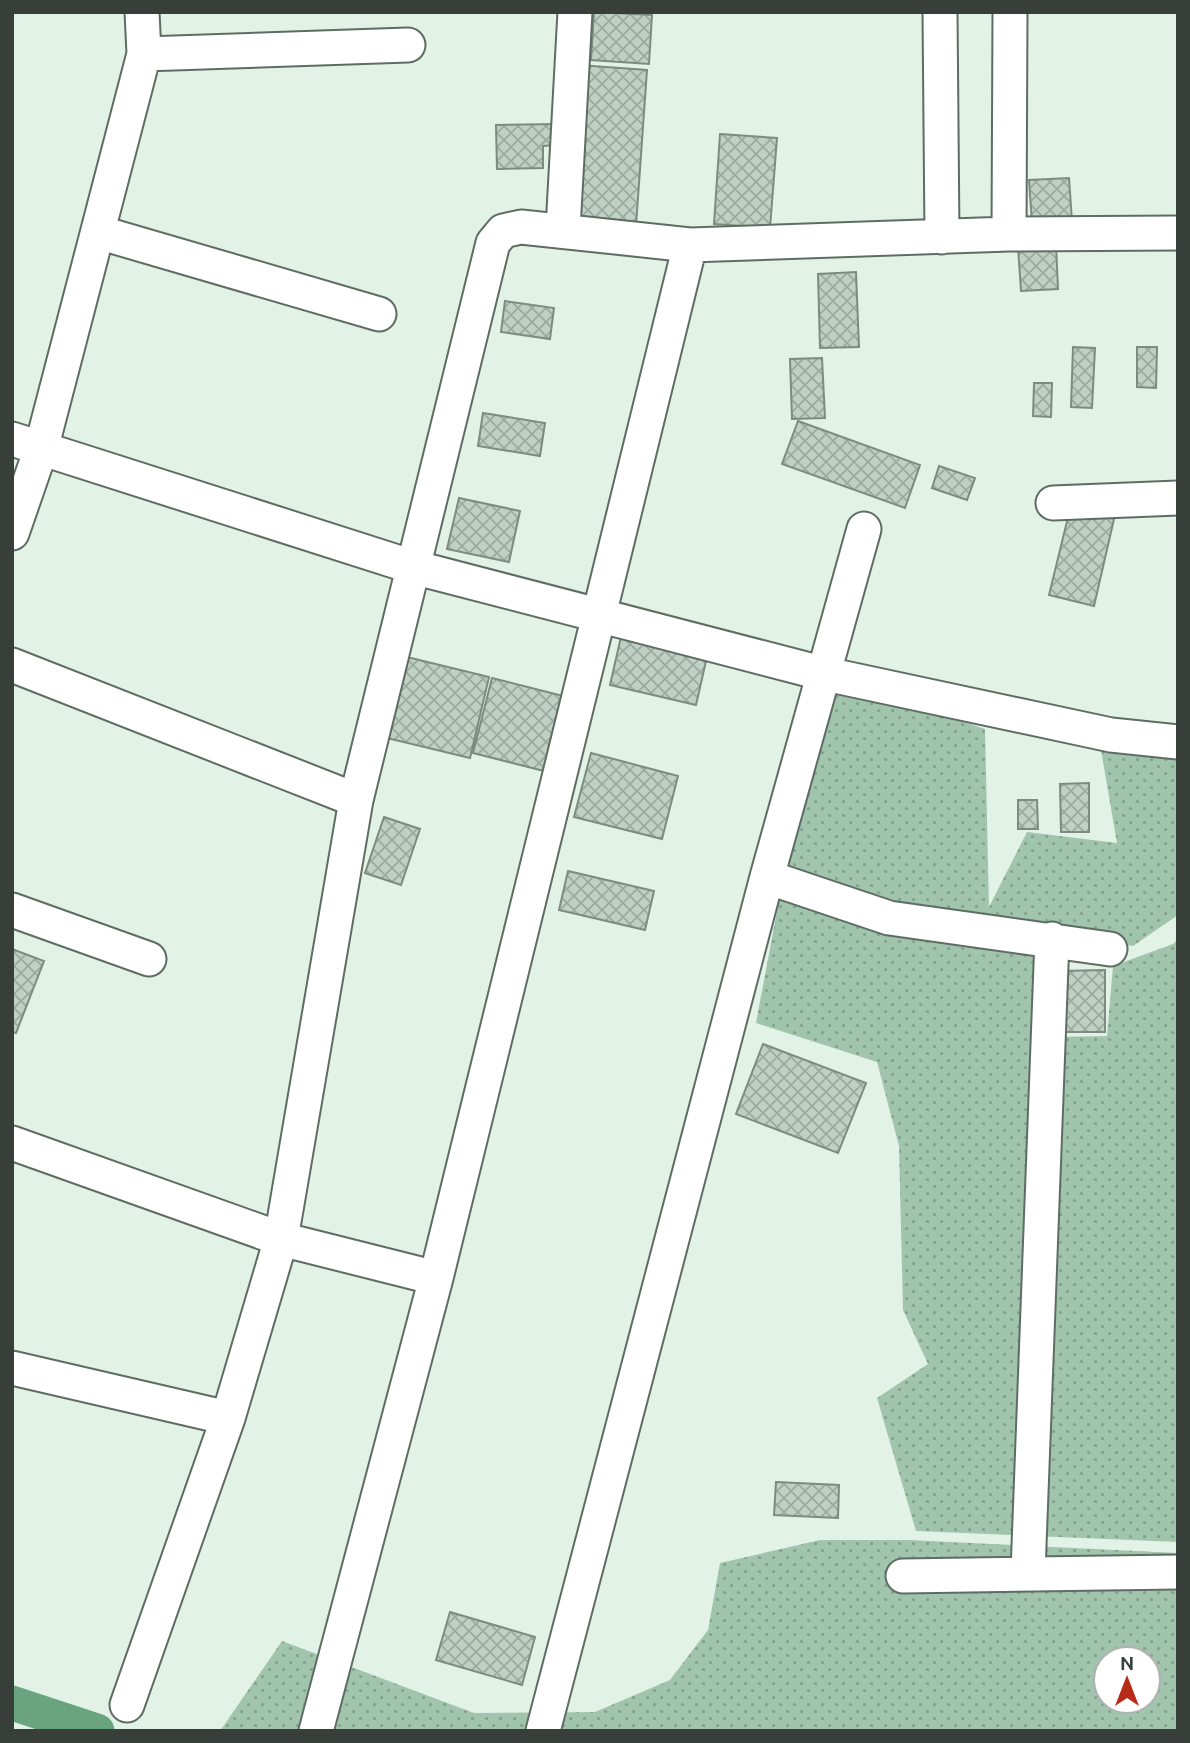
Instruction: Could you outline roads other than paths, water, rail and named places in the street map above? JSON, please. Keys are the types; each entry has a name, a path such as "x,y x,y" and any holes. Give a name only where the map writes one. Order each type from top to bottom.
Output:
{"street":[{"path":"12,533 27,444 98,232 144,54 142,12"},
{"path":"563,229 575,12"},
{"path":"940,12 942,237"},
{"path":"1009,234 1010,12"},
{"path":"144,54 408,45"},
{"path":"127,1705 228,1418 281,1239 356,800 493,243 503,231 521,227 563,229 690,246 1009,234 1178,233"},
{"path":"98,232 379,314"},
{"path":"316,1731 436,1278 690,246"},
{"path":"27,444 413,567 821,673 1111,735 1178,742"},
{"path":"1053,503 1178,498"},
{"path":"543,1731 821,673 864,529"},
{"path":"12,665 356,800"},
{"path":"767,877 889,918 1110,949"},
{"path":"12,910 149,959"},
{"path":"1028,1572 1052,939"},
{"path":"12,1143 281,1239 436,1278"},
{"path":"12,1367 228,1418"},
{"path":"903,1576 1028,1572 1178,1572"}],"waterway":[{"path":"12,1703 97,1731"}]}
